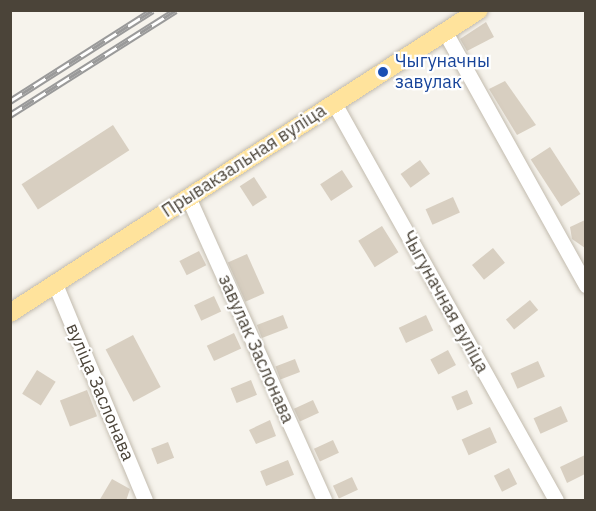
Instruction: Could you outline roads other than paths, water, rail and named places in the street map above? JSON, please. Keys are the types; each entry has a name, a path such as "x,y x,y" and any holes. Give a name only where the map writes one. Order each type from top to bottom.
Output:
{"main road":[{"name":"Прывакзальная вуліца","path":"10,314 479,10"}],"street":[{"path":"445,32 585,285"},
{"name":"Чыгуначная вуліца","path":"334,103 556,501"},
{"name":"завулак Заслонава","path":"188,197 324,501"},
{"name":"вуліца Заслонава","path":"56,284 145,501"}],"railway":[{"path":"10,101 153,10"},
{"path":"10,115 176,10"}],"place":[{"name":"Чыгуначны завулак","path":"383,72"}]}
